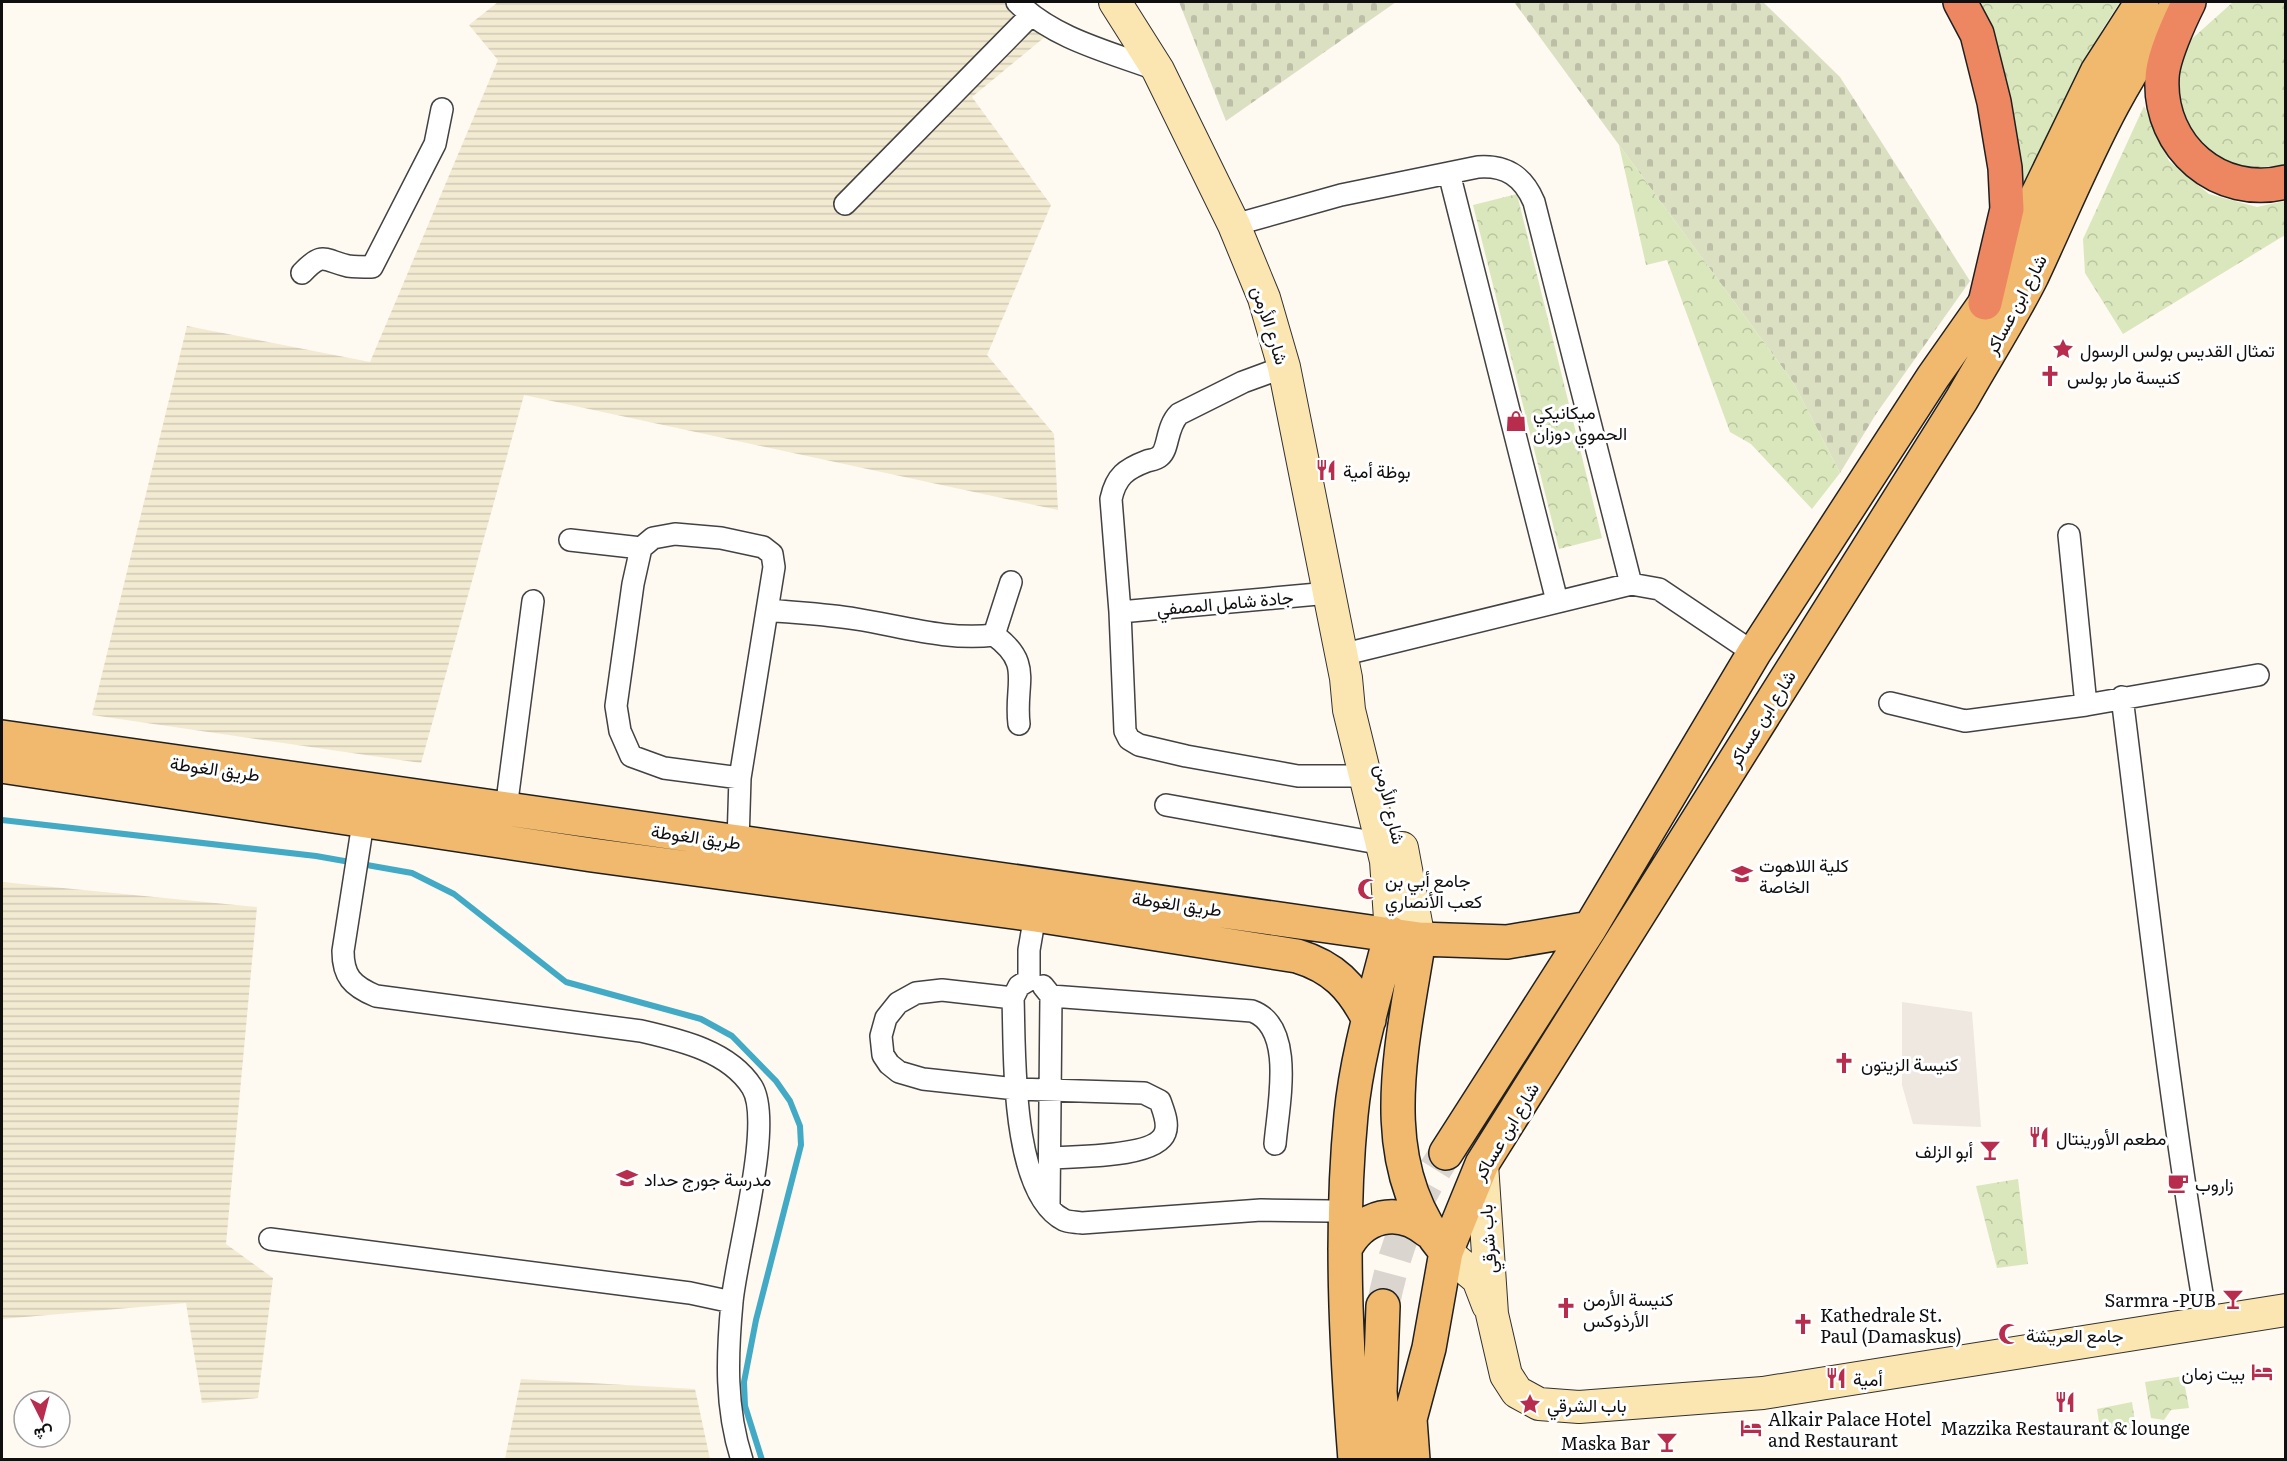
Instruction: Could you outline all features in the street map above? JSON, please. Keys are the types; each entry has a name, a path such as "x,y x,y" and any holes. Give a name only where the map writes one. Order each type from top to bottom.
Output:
{"highway":[{"path":"1960,2 1977,34 1994,102 2005,168 2007,209 1985,303"},
{"path":"2189,2 2178,26 2162,78 2169,123 2190,157 2215,177 2254,185 2286,182"}],"main road":[{"name":"شارع الأرمن","path":"1115,2 1158,70 1234,225 1264,298 1284,367 1350,710 1383,844 1389,887 1405,936"},
{"path":"1134,2 1158,70"},
{"name":"شارع ابن عساكر","path":"1446,1153 1590,928 1754,654 1933,377 1985,303 2097,72 2142,2"},
{"name":"شارع ابن عساكر","path":"1413,1460 1410,1419 1429,1348 1437,1241 1482,1164 1962,399 2030,280 2116,98 2165,20 2182,2"},
{"name":"شارع الأرمن","path":"1343,666 1361,690 1368,706 1413,896 1405,936"},
{"name":"طريق الغوطة","path":"2,737 1405,936 1507,942 1590,928"},
{"path":"2,766 361,833 1035,915 1297,956 1315,962 1347,983 1370,1020"},
{"path":"1355,1460 1347,1363 1345,1250 1351,1113 1370,1020 1405,936"},
{"path":"1405,936 1402,1050 1397,1110 1399,1141 1406,1172 1437,1241"},
{"name":"باب شرقي","path":"1482,1164 1492,1314"},
{"path":"1345,1250 1357,1230 1366,1223 1387,1216 1409,1219 1437,1241"},
{"name":"باب شرقي","path":"1437,1241 1478,1279 1492,1314 1506,1375 1517,1392 1531,1402 1579,1407 1763,1393 2206,1323"},
{"path":"1383,1306 1380,1392 1386,1460"},
{"path":"2206,1323 2286,1310"}],"street":[{"path":"845,204 1024,8 1072,38 1158,70"},
{"path":"302,273 315,260 325,258 349,266 372,267 435,144 442,109"},
{"path":"1234,225 1341,195 1449,173 1493,166 1507,170 1519,178 1528,189 1596,440 1631,584"},
{"path":"1449,173 1557,601"},
{"path":"1284,367 1243,382 1179,414 1171,423 1165,449 1160,457 1122,473 1114,484 1111,499 1120,612 1122,691 1129,739 1139,746 1298,776 1366,777"},
{"path":"738,842 740,778 774,567 772,554 763,547 721,538 675,534 653,537 640,548 633,584 616,706 620,731 631,756 664,768 740,778"},
{"path":"2069,535 2086,705"},
{"path":"570,540 640,548"},
{"path":"994,635 1011,582"},
{"path":"1343,666 1557,601 1631,584 1659,589 1754,654"},
{"name":"جادة شامل المصفي","path":"1120,612 1329,593"},
{"path":"506,809 533,602"},
{"path":"767,610 853,618 952,636 994,635 1010,646 1017,658 1020,673 1019,724"},
{"path":"1890,703 1965,721 2086,705 2258,675"},
{"path":"2122,697 2149,925 2192,1239 2206,1323"},
{"path":"368,789 343,967 349,981 359,989 375,996 641,1031 673,1038 704,1049 727,1062 752,1087 759,1105 759,1132 732,1302 727,1369 734,1433 742,1460"},
{"path":"1166,805 1383,844"},
{"path":"1029,980 1029,950 1035,915"},
{"path":"1029,980 1042,985 1051,996 1049,1205"},
{"path":"1029,980 1019,986 1013,998 1016,1089 1026,1162 1034,1186 1063,1220 1082,1223 1261,1210 1329,1210"},
{"path":"1013,998 942,990 916,993 898,1002 886,1018 881,1036 883,1055 899,1072 923,1079 1016,1089 1144,1094 1160,1101 1166,1117 1166,1133 1158,1143 1143,1150 1051,1158"},
{"path":"1051,996 1252,1011 1265,1015 1278,1037 1281,1053 1275,1144"},
{"path":"270,1239 690,1293 732,1302"}],"shaded area":[{"path":"498,2 1023,2 1052,31 972,97 1051,205 987,355 1054,434 1058,510 524,395 421,763 92,715 187,326 370,362 498,60 469,25"},
{"path":"2,882 257,907 226,1244 273,1278 258,1398 202,1403 186,1303 2,1319"},
{"path":"1902,1002 1972,1012 1981,1127 1913,1124 1902,1085"},
{"path":"521,1379 695,1389 710,1459 505,1459"}],"green space":[{"path":"1179,2 1396,2 1226,121"},
{"path":"1514,2 1763,2 1840,77 1970,281 1876,414 1840,473 1793,382"},
{"path":"1981,2 2120,2 2102,30 2022,197 2000,53"},
{"path":"2233,2 2285,2 2285,166 2242,168 2207,151 2181,119 2175,86 2185,45"},
{"path":"2144,106 2169,161 2209,194 2257,207 2285,201 2285,235 2123,334 2085,273 2083,239"},
{"path":"1619,145 1793,382 1840,473 1812,509 1751,444 1730,432 1667,260 1646,265"},
{"path":"1517,194 1602,538 1559,549 1473,205"},
{"path":"2018,1179 2028,1264 1997,1268 1976,1186"},
{"path":"2183,1376 2189,1408 2171,1410 2164,1420 2151,1418 2145,1382"},
{"path":"2132,1402 2136,1428 2101,1434 2097,1409"}],"waterway":[{"path":"2,820 316,856 412,873 454,894 566,982 701,1019 732,1036 776,1081 790,1101 800,1126 801,1145 756,1320 744,1382 745,1406 762,1460"}],"tunnel":[{"path":"1383,1306 1406,1226 1414,1207 1446,1153"}],"place":[{"name":"تمثال القديس بولس الرسول","path":"2063,349"},
{"name":"كنيسة مار بولس","path":"2050,376"},
{"name":"ميكانيكي الحموي دوزان","path":"1516,421"},
{"name":"بوظة أمية","path":"1326,470"},
{"name":"كلية اللاهوت الخاصة","path":"1742,874"},
{"name":"جامع أبي بن كعب الأنصاري","path":"1368,889"},
{"name":"كنيسة الزيتون","path":"1844,1063"},
{"name":"مطعم الأورينتال","path":"2039,1137"},
{"name":"أبو الزلف","path":"1990,1150"},
{"name":"مدرسة جورج حداد","path":"627,1178"},
{"name":"زاروب","path":"2178,1183"},
{"name":"Sarmra -PUB","path":"2233,1299"},
{"name":"كنيسة الأرمن الأرذوكس","path":"1566,1308"},
{"name":"Kathedrale St. Paul (Damaskus)","path":"1803,1324"},
{"name":"جامع العريشة","path":"2009,1334"},
{"name":"بيت زمان","path":"2262,1372"},
{"name":"أمية","path":"1836,1378"},
{"name":"Mazzika Restaurant & lounge","path":"2065,1402"},
{"name":"باب الشرقي","path":"1530,1404"},
{"name":"Alkair Palace Hotel and Restaurant","path":"1751,1428"},
{"name":"Maska Bar","path":"1667,1442"}]}
